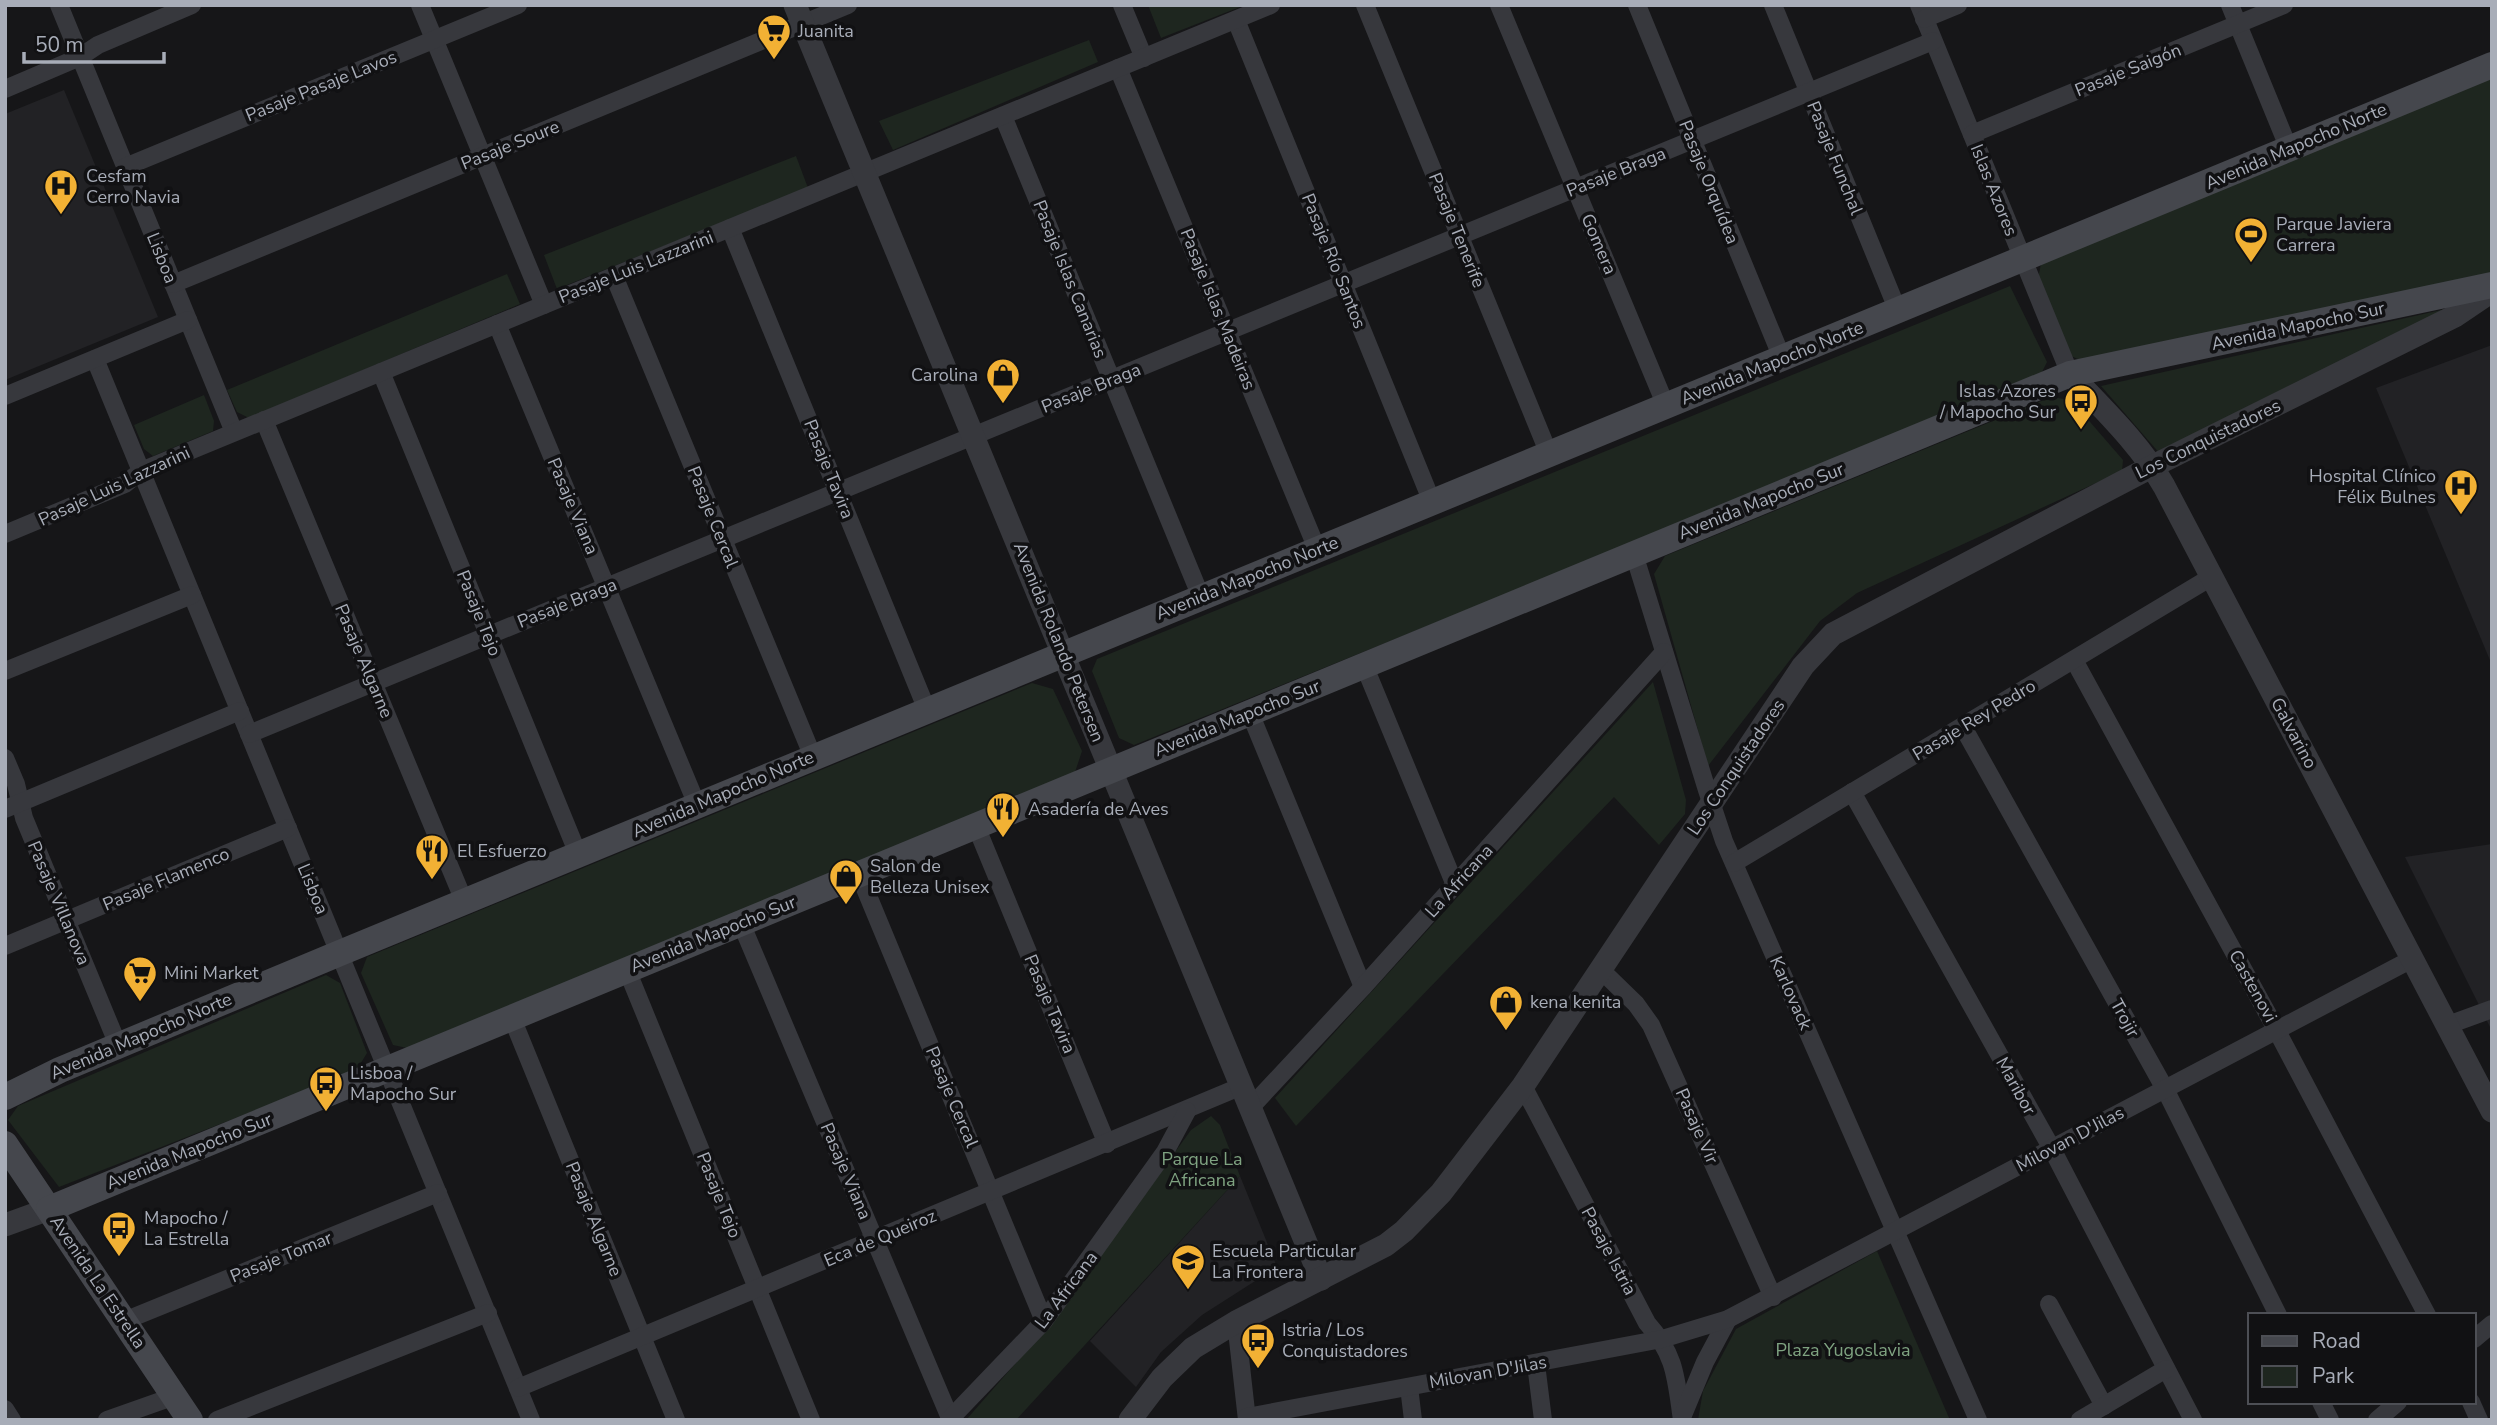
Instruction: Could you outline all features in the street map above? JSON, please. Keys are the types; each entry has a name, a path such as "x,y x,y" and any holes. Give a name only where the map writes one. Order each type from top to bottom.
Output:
{"main road":[{"name":"Avenida Mapocho Norte","path":"5,1097 118,1045 464,901 2492,65"},
{"name":"Avenida Mapocho Sur","path":"49,1209 2070,374 2492,285"},
{"name":"Avenida La Estrella","path":"5,1144 190,1420"}],"street":[{"name":"Lisboa","path":"59,5 234,432"},
{"path":"5,89 80,57 97,44 192,5"},
{"path":"420,5 544,304"},
{"name":"Pasaje Pasaje Lavos","path":"125,167 518,5"},
{"name":"Pasaje Soure","path":"173,284 482,156 799,15 848,5"},
{"path":"1122,5 1144,58"},
{"name":"Pasaje Luis Lazzarini","path":"5,534 125,484 141,471 234,432 1271,5"},
{"name":"Pasaje Tenerife","path":"1365,5 1549,454"},
{"name":"Gomera","path":"1499,5 1666,406"},
{"name":"Pasaje Orquídea","path":"1637,5 1782,358"},
{"name":"Pasaje Funchal","path":"1773,5 1898,311"},
{"path":"1922,12 1958,5"},
{"path":"2230,5 2289,149"},
{"name":"Pasaje Saigón","path":"1972,134 2284,5"},
{"name":"Islas Azores","path":"1922,12 2070,374"},
{"name":"Avenida Rolando Petersen","path":"799,15 1321,1279"},
{"name":"Pasaje Río Santos","path":"1236,20 1432,502"},
{"name":"Pasaje Braga","path":"249,734 1933,41"},
{"name":"Pasaje Islas Madeiras","path":"1118,68 1317,550"},
{"name":"Pasaje Islas Canarias","path":"1003,116 1201,597"},
{"name":"Pasaje Tavira","path":"730,228 927,710"},
{"name":"Pasaje Cercal","path":"614,276 813,757"},
{"name":"Los Conquistadores","path":"1129,1420 1162,1378 1193,1348 1236,1322 1386,1245 1404,1231 1441,1193 1523,1086 1803,667 1833,634 2153,466 2455,316 2492,291"},
{"path":"5,396 188,320"},
{"name":"Pasaje Viana","path":"497,324 697,805"},
{"name":"Lisboa","path":"95,359 531,1420"},
{"name":"Pasaje Tejo","path":"381,372 578,854"},
{"name":"Galvarino","path":"2070,374 2153,466 2492,1111"},
{"name":"Pasaje Algarne","path":"264,420 464,901"},
{"name":"Karlovack","path":"1634,554 1711,804 1734,863 1978,1420"},
{"name":"Pasaje Rey Pedro","path":"1734,863 2213,576"},
{"path":"5,671 192,594"},
{"name":"La Africana","path":"1246,1097 1363,987 1664,652"},
{"name":"Castenovi","path":"2074,660 2277,1031 2426,1313"},
{"path":"1364,666 1455,885"},
{"path":"13,806 240,711"},
{"path":"1250,713 1363,987"},
{"name":"Trojir","path":"1963,727 2165,1089 2277,1313"},
{"name":"Pasaje Villanova","path":"5,758 16,784 13,806 24,818 118,1045"},
{"name":"Maribor","path":"1852,792 2052,1149 2193,1420"},
{"name":"Pasaje Tavira","path":"976,826 1107,1144"},
{"name":"Pasaje Flamenco","path":"5,946 288,828"},
{"name":"Pasaje Cercal","path":"859,874 1044,1321"},
{"name":"Pasaje Viana","path":"741,923 950,1419"},
{"name":"Milovan D'Jilas","path":"1247,1418 1662,1339 1728,1320 2412,959"},
{"name":"Pasaje Tejo","path":"627,970 811,1420"},
{"name":"Pasaje Vir","path":"1601,970 1636,1004 1651,1025 1773,1297"},
{"path":"2448,1025 2492,1009"},
{"name":"Pasaje Algarne","path":"512,1017 676,1420"},
{"name":"Pasaje Istria","path":"1523,1086 1647,1324 1662,1339 1672,1362 1681,1419"},
{"name":"Eca de Queiroz","path":"518,1388 1187,1111 1246,1097"},
{"name":"La Africana","path":"950,1419 1044,1321 1165,1152 1187,1111"},
{"name":"Pasaje Tomar","path":"124,1321 438,1193"},
{"name":"Avenida Mapocho Sur","path":"5,1224 49,1209"},
{"path":"2049,1304 2104,1406"},
{"path":"217,1420 488,1313"},
{"path":"1681,1419 1705,1362 1728,1320"},
{"path":"1236,1322 1247,1418"},
{"path":"2476,1337 2492,1324"},
{"path":"1536,1364 1543,1420"},
{"path":"2080,1420 2166,1369"},
{"path":"1409,1387 1413,1420"},
{"path":"107,1420 175,1396"},
{"path":"2322,1404 2330,1420"},
{"path":"2376,1420 2396,1404"},
{"path":"2471,1404 2479,1420"},
{"path":"5,1409 12,1420"}],"shaded area":[{"name":"Cesfam Cerro Navia","path":"64,90 158,317 5,380 5,114"},
{"name":"Hospital Clínico Félix Bulnes","path":"2492,345 2492,665 2376,388"},
{"path":"2492,844 2492,1031 2405,857"},
{"name":"Escuela Particular La Frontera","path":"1240,1176 1277,1267 1202,1315 1161,1352 1136,1387 1090,1341"}],"green space":[{"path":"1148,5 1245,5 1161,38"},
{"path":"1089,40 1098,62 893,150 879,121"},
{"name":"Parque Javiera Carrera","path":"2492,74 2492,275 2082,361 2069,355 2038,279 2041,264"},
{"path":"796,156 808,188 557,289 544,255"},
{"path":"507,274 520,304 249,418 237,412 227,390"},
{"path":"2010,286 2047,362 2039,378 1134,745 1119,738 1092,671 1097,659"},
{"path":"2446,309 2161,455 2101,386"},
{"path":"204,395 214,421 213,431 153,456 144,449 134,425"},
{"path":"2051,397 2071,400 2123,460 2122,471 1857,593 1820,621 1708,766 1654,574 1665,556"},
{"path":"1653,682 1686,800 1685,814 1659,845 1614,797 1296,1126 1275,1098"},
{"path":"1032,683 1053,689 1082,751 1075,772 412,1049 393,1045 361,973 367,957"},
{"path":"326,975 340,983 367,1053 356,1071 59,1187 8,1120 18,1106"},
{"name":"Parque La Africana","path":"1211,1116 1220,1125 1240,1176 1016,1420 966,1420 1056,1317 1191,1130"},
{"name":"Plaza Yugoslavia","path":"1877,1251 1950,1420 1698,1420 1703,1391 1736,1329"}],"place":[{"name":"Juanita","path":"774,61"},
{"name":"Cesfam Cerro Navia","path":"61,216"},
{"name":"Parque Javiera Carrera","path":"2251,264"},
{"name":"Carolina","path":"1003,405"},
{"name":"Islas Azores / Mapocho Sur","path":"2081,431"},
{"name":"Hospital Clínico Félix Bulnes","path":"2461,516"},
{"name":"Asadería de Aves","path":"1003,839"},
{"name":"El Esfuerzo","path":"432,881"},
{"name":"Salon de Belleza Unisex","path":"846,906"},
{"name":"Mini Market","path":"140,1003"},
{"name":"kena kenita","path":"1506,1032"},
{"name":"Lisboa / Mapocho Sur","path":"326,1113"},
{"name":"Mapocho / La Estrella","path":"119,1258"},
{"name":"Escuela Particular La Frontera","path":"1188,1291"},
{"name":"Istria / Los Conquistadores","path":"1258,1370"}]}
